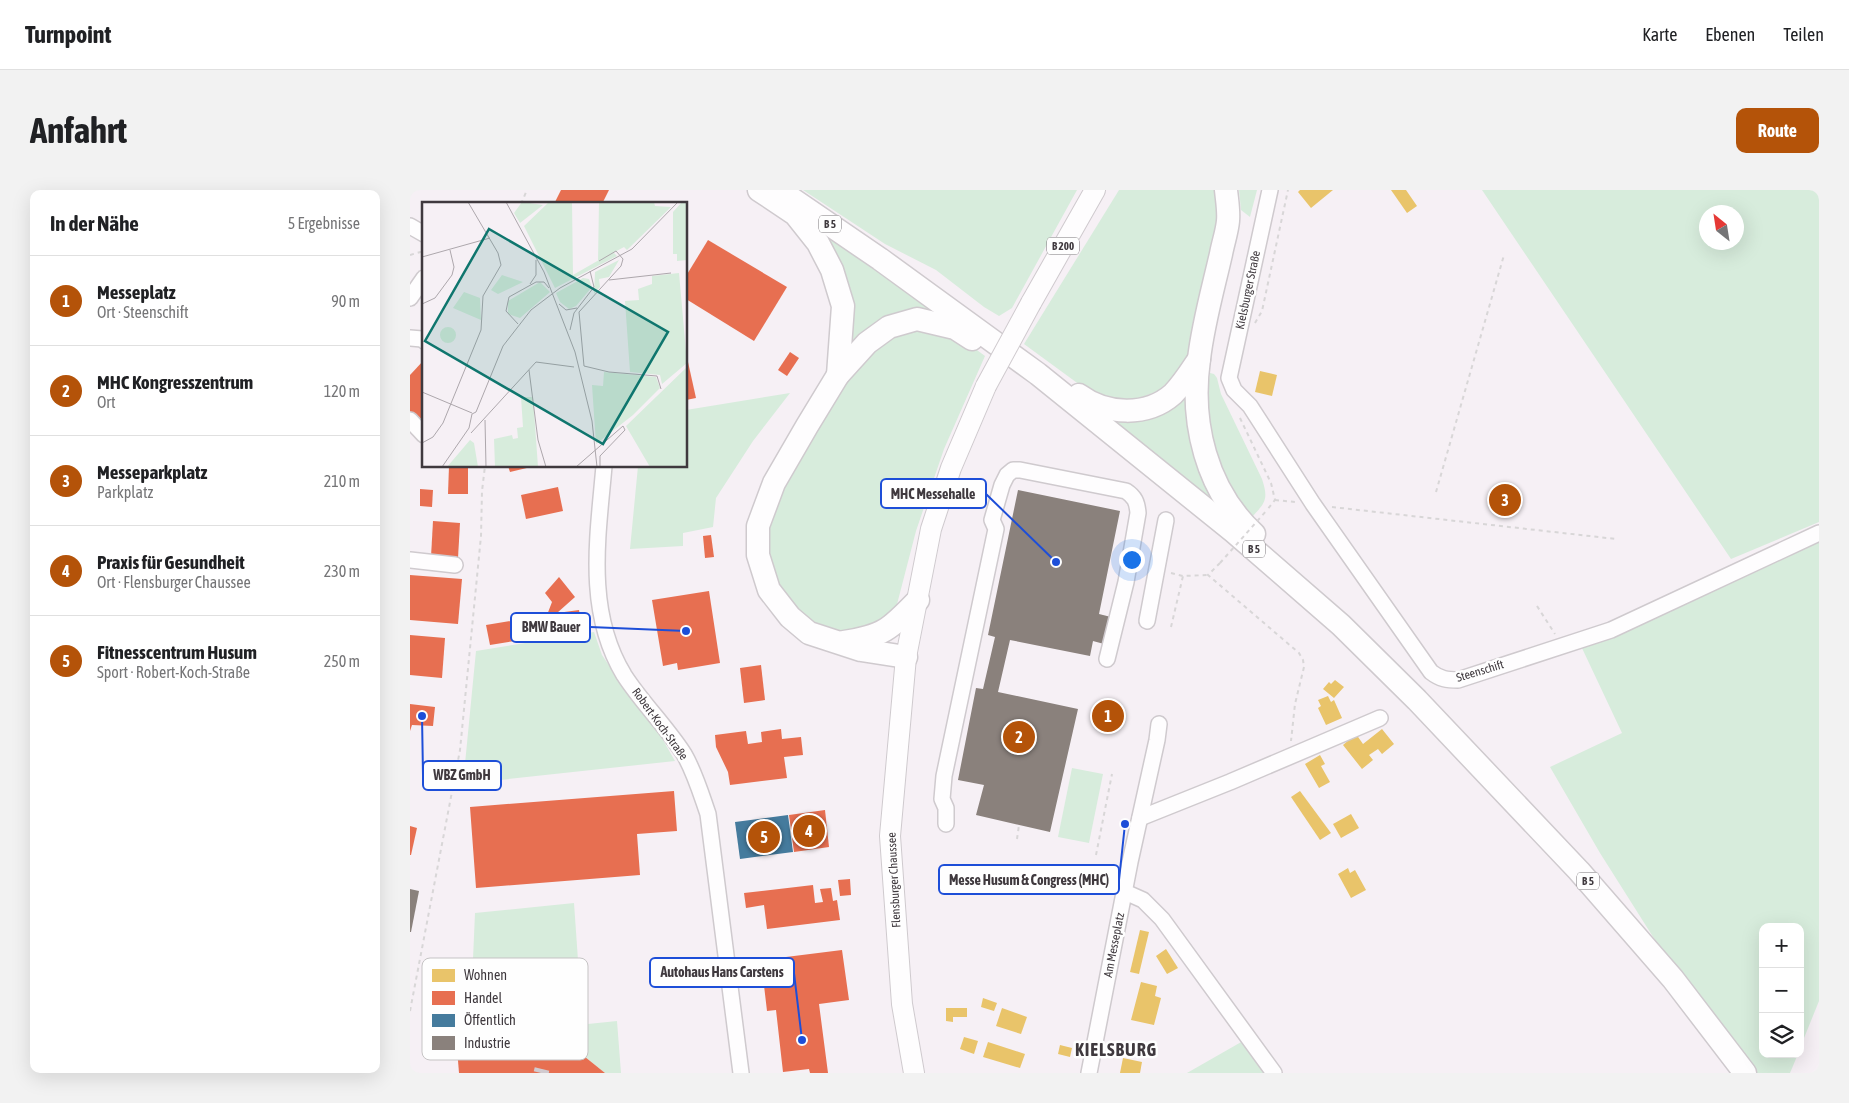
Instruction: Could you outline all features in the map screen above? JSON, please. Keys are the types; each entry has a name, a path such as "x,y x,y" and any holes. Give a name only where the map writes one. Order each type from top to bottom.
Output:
{"highway":[{"path":"759,190 795,214 818,243 832,270 843,306 838,375"},
{"name":"B 5","path":"779,190 880,259 1020,360 1234,532 1340,625 1417,700 1579,871 1673,979 1745,1073"},
{"path":"1226,190 1228,220 1198,360 1197,398 1202,446 1212,474 1223,496 1243,524 1330,607 1340,625"},
{"path":"906,657 861,650 809,633 790,617 769,590 758,554 758,526 774,483 838,375 867,343 889,327 917,319 955,328 1019,371 1038,374"},
{"path":"1020,360 1034,361 1098,406 1124,411 1143,408 1161,402 1173,394 1198,360"},
{"path":"838,642 869,638 882,633 899,620 918,600"}],"main road":[{"name":"B 200","path":"906,657 932,530 948,477 986,386 1030,303 1095,190"},
{"name":"Flensburger Chaussee","path":"906,657 890,836 902,1004 914,1073"}],"street":[{"name":"Kielsburger Straße","path":"1234,390 1229,378 1270,190"},
{"path":"410,226 422,233"},
{"path":"410,298 422,281"},
{"name":"Steenschift","path":"1234,390 1250,406 1312,504 1431,672 1439,678 1458,680 1610,630 1819,533"},
{"path":"410,420 422,433"},
{"name":"Robert-Koch-Straße","path":"604,468 596,567 603,625 626,677 684,756 697,782 708,814 741,1073"},
{"path":"946,824 946,808 942,798 944,776 996,529 992,520 1002,485 1007,475 1013,470 1126,491 1134,496 1138,504 1126,582 1107,659"},
{"path":"1147,621 1152,586 1166,520"},
{"path":"410,560 454,565"},
{"path":"1126,582 1152,586"},
{"path":"1140,818 1380,718"},
{"name":"Am Messeplatz","path":"1089,1073 1140,818 1158,740 1159,724"},
{"path":"1125,892 1142,900 1162,919 1274,1073"}],"path":[{"path":"522,202 527,190"},
{"path":"1436,492 1504,256"},
{"path":"1239,415 1271,483 1275,500"},
{"path":"410,1011 460,750 481,536 485,468"},
{"path":"1275,500 1616,539"},
{"path":"1208,576 1275,500"},
{"path":"1171,627 1184,576 1208,576 1299,653 1304,667 1295,704 1289,757"},
{"path":"1537,606 1562,645"},
{"path":"1096,855 1112,774"},
{"path":"1016,839 1019,825"}],"green space":[{"path":"803,190 1077,190 1012,308 999,316 984,307 936,270 885,244"},
{"path":"1119,190 1217,190 1219,209 1216,243 1189,352 1171,379 1158,391 1134,400 1101,397 1080,385 1024,344"},
{"path":"1239,190 1257,190 1250,217 1241,210"},
{"path":"1482,190 1819,190 1819,522 1731,559"},
{"path":"799,212 958,324 916,315 842,366 846,306"},
{"path":"918,324 955,334 985,356 944,449 916,531 895,612 876,629 848,636 813,628 774,587 764,526 812,430 870,347"},
{"path":"1210,373 1214,374 1217,378 1221,394 1264,486 1264,501 1260,509 1251,518 1234,491 1215,447 1208,416 1207,397"},
{"path":"1190,390 1226,517 1106,417 1131,421 1155,417 1173,407"},
{"path":"790,393 753,441 716,498 713,527 683,533 683,546 630,549 638,468 688,468 688,410"},
{"path":"1819,539 1819,1001 1804,1038 1804,923 1759,923 1759,1058 1796,1058 1790,1073 1755,1073 1667,959 1600,853 1550,767 1622,733 1581,646"},
{"path":"594,632 602,655 659,733 675,761 463,784 476,651"},
{"path":"1072,768 1103,774 1089,843 1058,837"},
{"path":"574,903 578,958 473,958 475,913"},
{"path":"617,1021 621,1073 605,1073 588,1059 588,1024"},
{"path":"1243,1041 1265,1073 1187,1073"}],"building: Wohnen":[{"path":"1300,190 1333,190 1311,208 1298,192"},
{"path":"1391,190 1406,190 1417,206 1407,213"},
{"path":"1260,371 1277,375 1272,396 1255,392"},
{"path":"1335,680 1344,687 1334,698 1323,689 1329,682 1331,684"},
{"path":"1328,696 1331,702 1334,700 1342,718 1326,725 1318,708 1321,706 1318,700"},
{"path":"1382,729 1394,744 1382,754 1378,749 1369,755 1373,760 1362,769 1343,745 1356,734 1363,744"},
{"path":"1320,755 1325,764 1321,766 1330,782 1319,788 1305,764"},
{"path":"1300,791 1331,833 1320,840 1291,797"},
{"path":"1351,814 1359,828 1341,838 1333,824"},
{"path":"1348,868 1350,873 1355,870 1366,890 1351,898 1338,874"},
{"path":"1140,930 1149,932 1139,974 1130,972"},
{"path":"1166,949 1178,968 1167,974 1156,956"},
{"path":"1141,982 1157,986 1155,996 1161,998 1154,1025 1131,1020"},
{"path":"983,998 997,1003 994,1011 981,1007"},
{"path":"946,1008 967,1008 967,1017 953,1017 953,1022 946,1021"},
{"path":"1002,1008 1027,1017 1021,1034 996,1026"},
{"path":"964,1037 978,1041 974,1054 960,1049"},
{"path":"988,1042 1025,1054 1020,1068 983,1057"},
{"path":"1060,1045 1072,1048 1070,1057 1058,1054"},
{"path":"1123,1058 1142,1062 1140,1073 1120,1073"}],"building: Handel":[{"path":"561,190 609,190 603,202 555,202"},
{"path":"708,240 787,287 754,341 688,300 688,273"},
{"path":"790,352 799,358 787,376 778,370"},
{"path":"422,362 422,425 410,413 410,375"},
{"path":"688,362 696,398 688,400"},
{"path":"449,468 468,468 468,494 448,494"},
{"path":"509,468 527,468 510,472"},
{"path":"558,487 563,511 526,519 521,495"},
{"path":"420,489 433,490 432,507 420,506"},
{"path":"433,521 460,523 458,558 431,557"},
{"path":"711,535 714,557 705,558 703,536"},
{"path":"410,575 462,579 458,624 410,620"},
{"path":"559,577 575,597 557,613 579,610 582,630 490,645 486,625 547,615 552,602 545,593"},
{"path":"709,591 720,663 678,670 677,663 663,666 652,600"},
{"path":"410,635 445,638 442,678 410,675"},
{"path":"761,665 765,700 744,703 740,668"},
{"path":"410,704 435,707 433,726 412,725 410,731"},
{"path":"781,729 782,739 801,737 803,755 784,757 787,778 730,785 728,772 716,747 715,735 746,731 748,744 762,742 761,732"},
{"path":"674,791 677,831 637,834 640,875 476,888 470,807"},
{"path":"825,810 829,847 794,852 789,815"},
{"path":"410,826 417,828 411,855 410,855"},
{"path":"850,879 851,895 840,896 838,880"},
{"path":"813,885 815,903 823,902 820,889 831,888 833,901 837,900 840,920 767,929 764,905 746,908 744,893"},
{"path":"842,950 849,1000 819,1004 828,1073 810,1073 809,1069 783,1072 776,1010 767,1011 761,960"},
{"path":"588,1059 605,1073 459,1073 458,1060"}],"building: Öffentlich":[{"path":"788,815 793,852 740,859 735,822"}],"building: Industrie":[{"path":"1018,490 1120,511 1099,614 1111,617 1104,644 1093,641 1090,656 1010,640 998,692 1078,709 1050,832 976,815 984,785 958,780 976,688 983,689 995,637 988,635"},
{"path":"410,889 419,891 411,932 410,932"}],"tunnel":[{"path":"541,1073 542,1069"}],"place":[{"name":"Messeparkplatz","path":"1505,500"},
{"name":"MHC Messehalle","path":"1056,562"},
{"name":"BMW Bauer","path":"686,631"},
{"name":"WBZ GmbH","path":"422,716"},
{"name":"Messeplatz","path":"1108,716"},
{"name":"MHC Kongresszentrum","path":"1019,737"},
{"name":"Messe Husum & Congress (MHC)","path":"1125,824"},
{"name":"Praxis für Gesundheit","path":"809,831"},
{"name":"Fitnesscentrum Husum","path":"764,837"},
{"name":"Autohaus Hans Carstens","path":"802,1040"}],"district":[{"name":"KIELSBURG","path":"1116,1050"}]}
